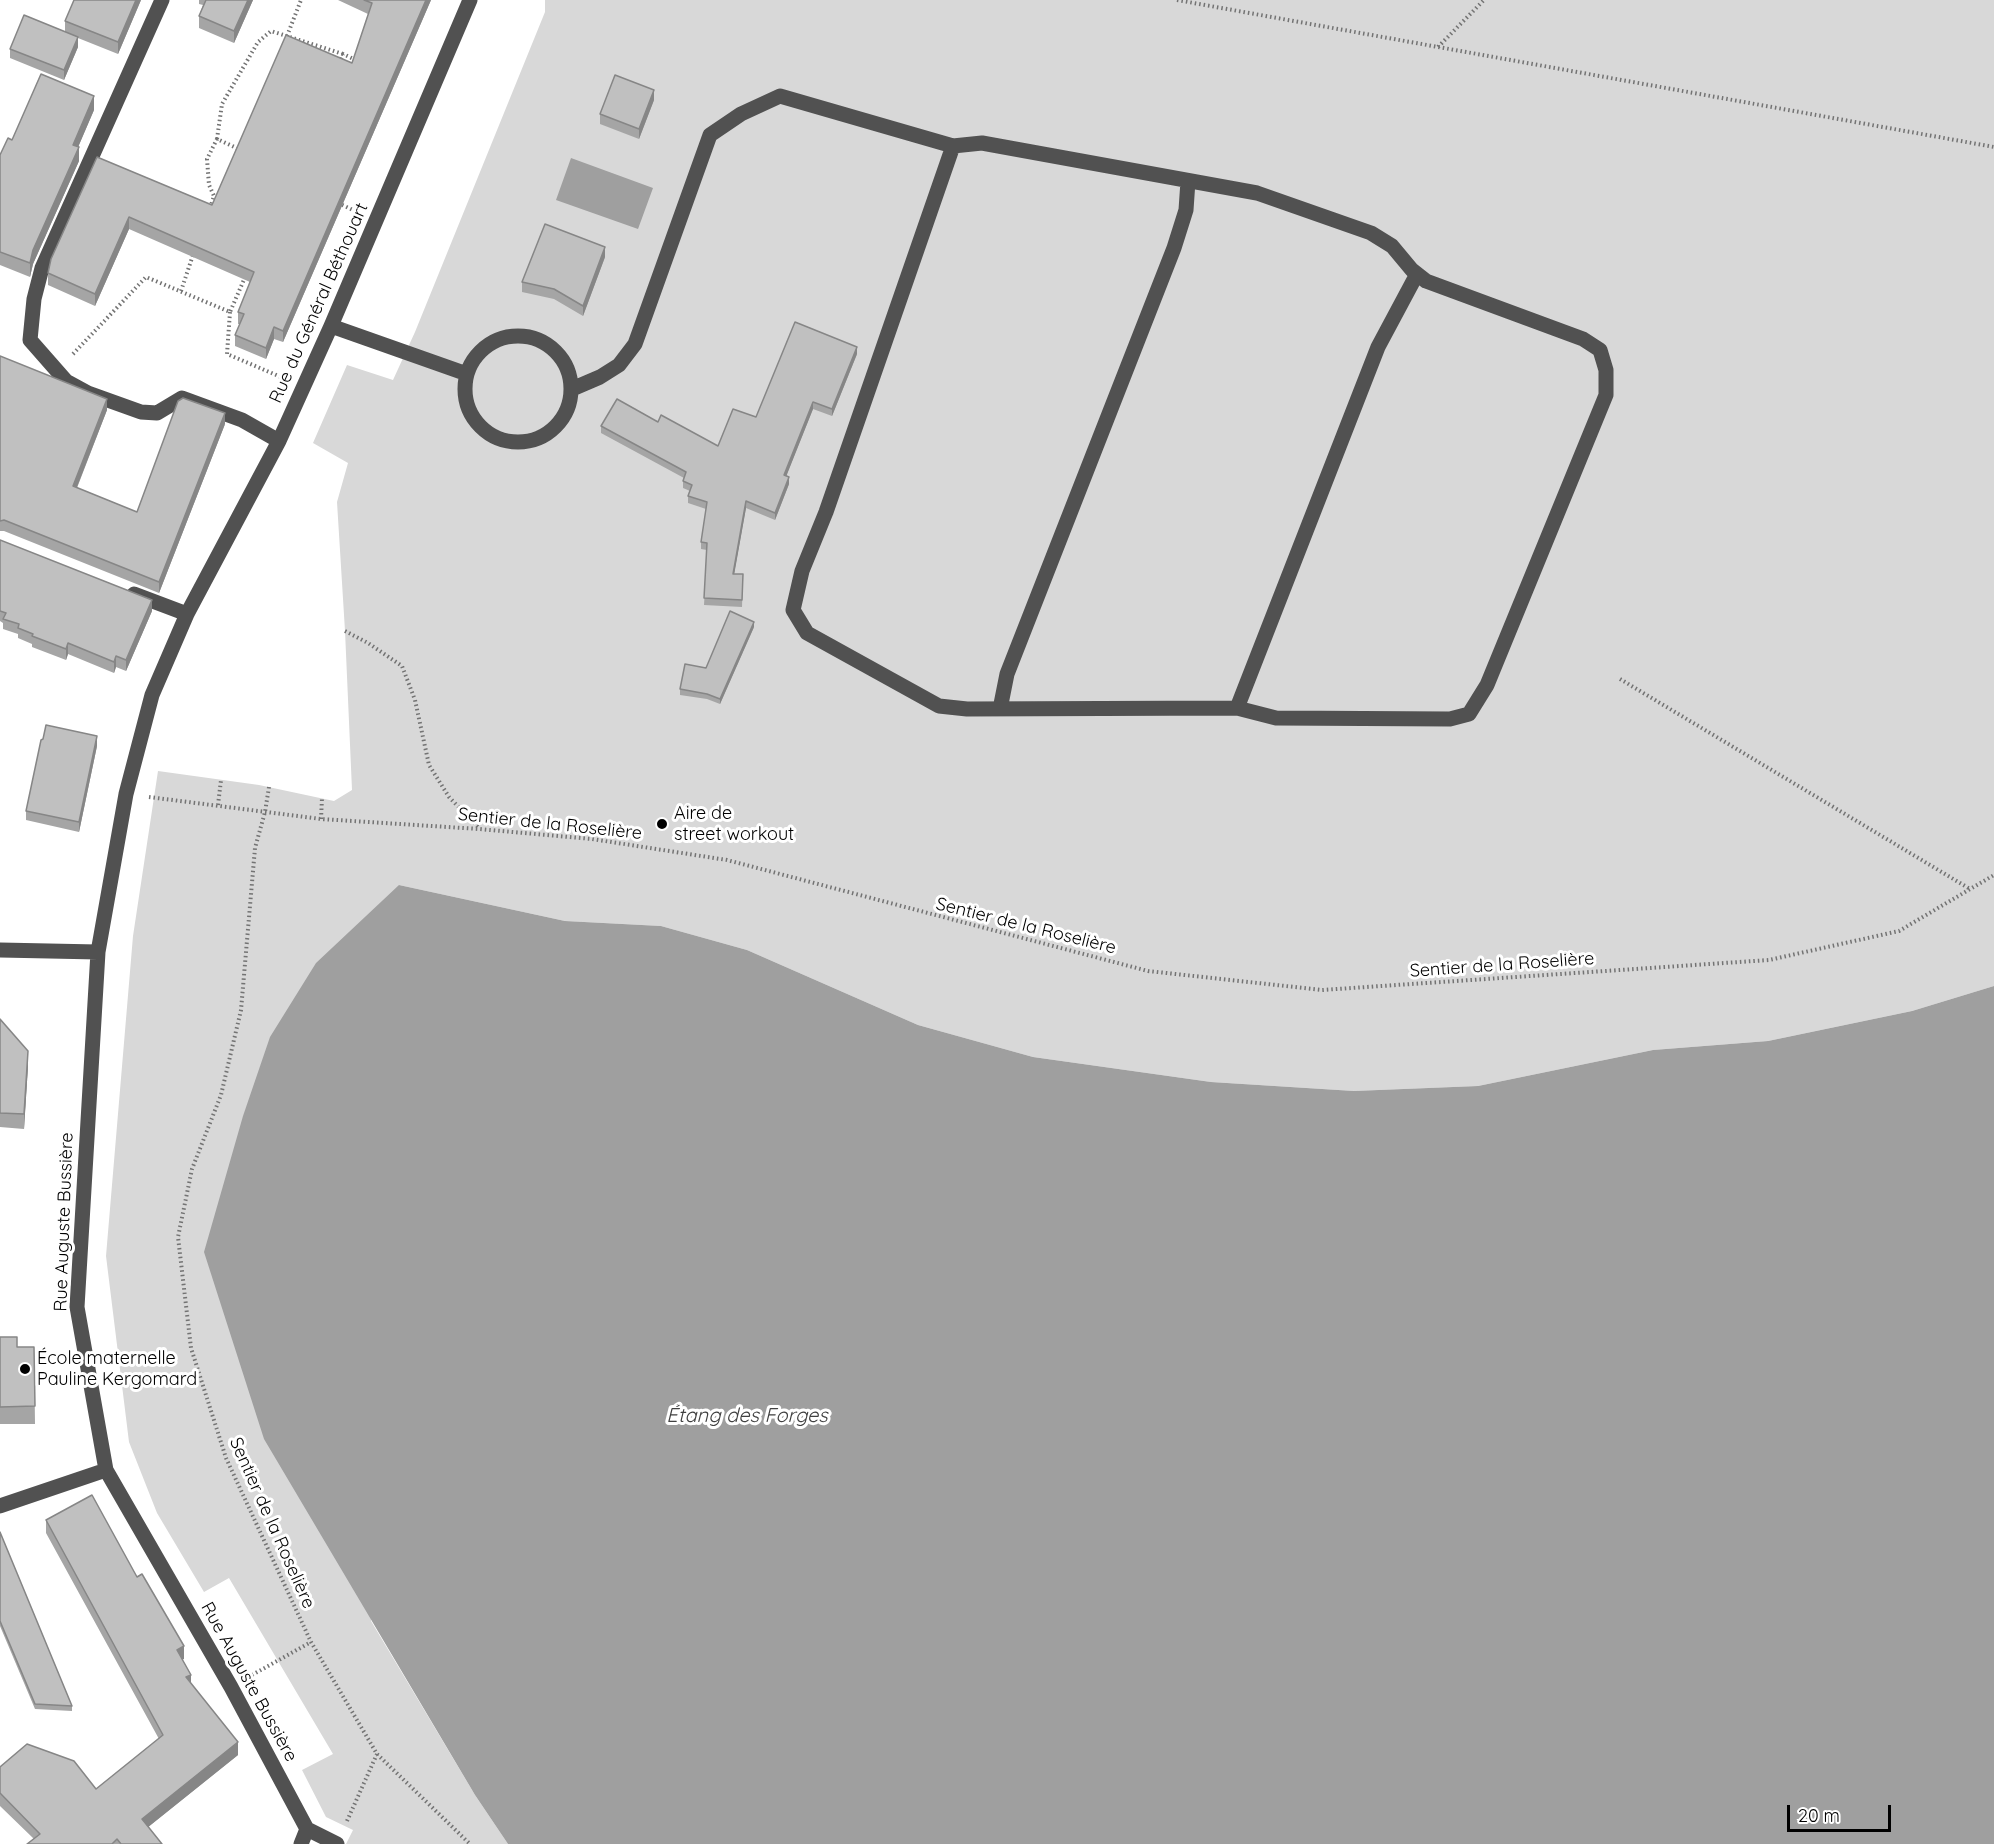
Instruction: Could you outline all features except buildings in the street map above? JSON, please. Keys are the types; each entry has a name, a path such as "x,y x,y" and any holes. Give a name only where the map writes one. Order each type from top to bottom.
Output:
{"street":[{"path":"162,0 42,268 34,299 30,340 66,381 87,393 141,412 158,413 182,398 242,420 279,441"},
{"name":"Rue du Général Béthouart","path":"187,614 279,441 304,387 470,0"},
{"path":"572,389 600,377 619,365 635,344 710,135 741,114 780,96 952,146 982,143 1257,193 1371,233 1392,246 1426,281 1584,339 1600,350 1606,370 1606,395 1487,685 1469,714 1450,719 1276,718 1237,708 966,709 939,706 807,633 793,610 802,571 826,512 952,146"},
{"path":"1000,709 1007,674 1174,248 1186,210 1188,181"},
{"path":"1237,708 1378,347 1417,274"},
{"path":"331,326 466,374"},
{"path":"521,335 547,343 562,357 572,389 555,429 534,441 507,441 484,430 472,416 465,393 466,374 479,353 495,340 521,335"},
{"path":"119,588 187,614"},
{"name":"Rue Auguste Bussière","path":"187,614 152,695 126,795 98,952 77,1308 106,1470 231,1687 308,1829"},
{"path":"0,951 98,952"},
{"path":"0,1506 106,1470"},
{"path":"301,1844 308,1829 337,1844"}],"path":[{"path":"287,36 301,0"},
{"path":"1177,0 1994,147"},
{"path":"1438,48 1484,0"},
{"path":"207,217 214,196 209,185 207,159 217,139 222,104 258,42 271,31 343,54 365,64"},
{"path":"338,65 343,54"},
{"path":"217,139 249,153"},
{"path":"336,202 376,220"},
{"path":"181,291 195,249"},
{"path":"249,268 230,312 227,354 304,387"},
{"path":"56,371 146,278 230,312"},
{"path":"345,631 368,643 402,666 415,700 429,765 449,797 479,829"},
{"path":"1620,678 1971,890"},
{"path":"218,805 221,780"},
{"path":"126,795 265,812 269,787"},
{"path":"321,819 322,798"},
{"name":"Sentier de la Roselière","path":"470,1844 377,1754 311,1642 226,1458 191,1347 178,1237 192,1169 221,1095 241,1010 255,848 265,812 321,819 592,839 727,860 1148,971 1322,990 1769,960 1899,931 1994,875"},
{"path":"231,1687 311,1642"},
{"path":"337,1844 377,1754"}],"shaded area":[{"path":"545,0 1994,0 1994,986 1912,1011 1768,1041 1653,1050 1478,1086 1354,1091 1211,1082 1033,1057 918,1025 747,950 661,926 565,921 399,885 371,1621 475,1795 508,1844 346,1844 353,1830 326,1817 302,1770 333,1754 229,1578 204,1592 157,1513 129,1442 106,1256 133,936 158,771 259,785 334,801 352,790 337,502 348,463 313,443 347,365 393,380 415,332 545,12"}],"water":[{"path":"571,158 653,188 638,229 556,200"},
{"name":"Étang des Forges","path":"399,885 565,921 661,926 747,950 918,1025 1033,1057 1211,1082 1354,1091 1478,1086 1653,1050 1768,1041 1912,1011 1994,986 1994,1844 508,1844 475,1795 264,1439 204,1252 243,1116 270,1037 316,963"}],"place":[{"name":"Aire de street workout","path":"662,824"},
{"name":"École maternelle Pauline Kergomard","path":"25,1369"}]}
